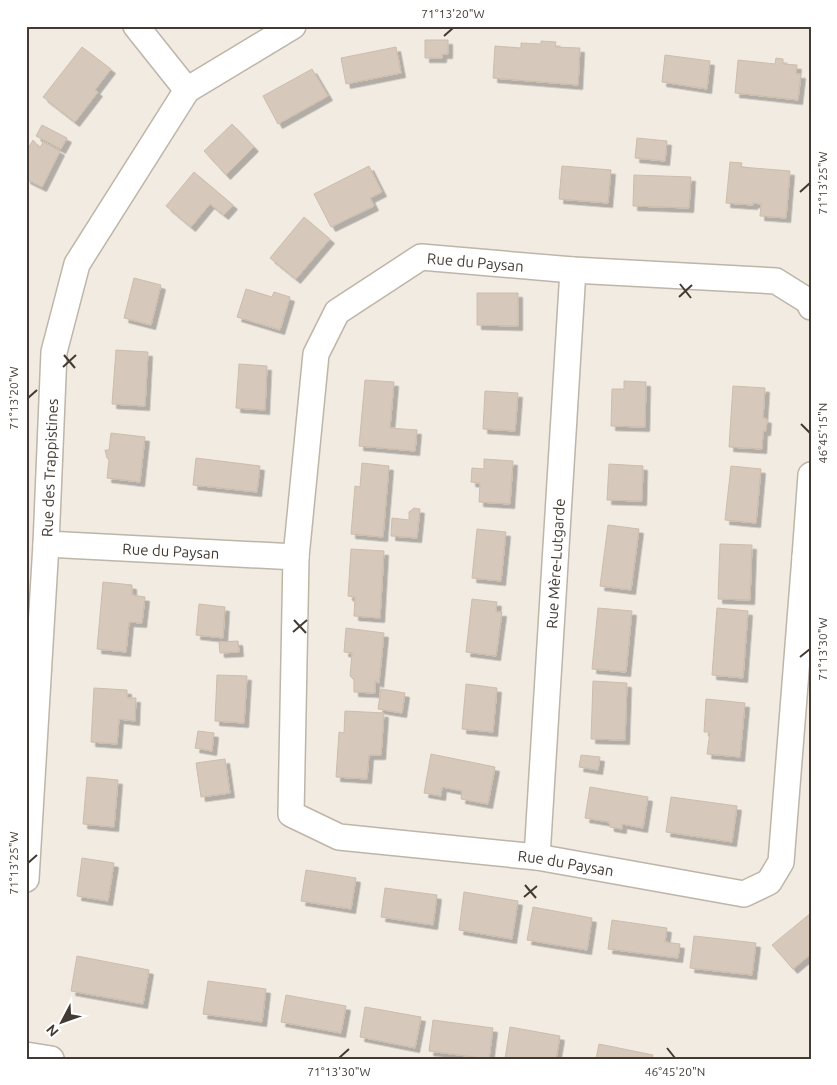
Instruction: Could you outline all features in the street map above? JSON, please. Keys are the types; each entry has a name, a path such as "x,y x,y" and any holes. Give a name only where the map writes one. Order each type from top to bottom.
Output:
{"street":[{"path":"136,26 187,90"},
{"name":"Rue des Trappistines","path":"26,879 46,544 54,352 77,264 187,90 293,26"},
{"name":"Rue du Paysan","path":"811,307 808,301 776,282 573,270 421,257 337,312 316,354 296,557 290,814 339,837 537,857 744,894 769,882 781,862 808,557 811,475"},
{"name":"Rue Mère-Lutgarde","path":"537,857 573,270"},
{"name":"Rue du Paysan","path":"46,544 296,557"},
{"path":"26,1055 52,1059"}],"building":[{"path":"425,40 448,40 448,54 442,54 442,58 425,58"},
{"path":"541,41 556,42 555,47 580,48 578,85 493,78 495,46 521,48 521,43 541,44"},
{"path":"82,47 111,69 95,90 98,92 75,122 43,97"},
{"path":"396,47 401,73 346,84 341,58"},
{"path":"665,55 710,61 707,89 662,82"},
{"path":"776,58 783,59 783,64 797,65 796,74 801,74 798,100 735,93 738,60 775,64"},
{"path":"312,69 328,96 278,124 263,96"},
{"path":"232,124 254,147 226,175 204,151"},
{"path":"42,125 67,138 61,149 36,136"},
{"path":"637,138 667,141 665,161 635,158"},
{"path":"33,140 40,148 43,142 60,151 42,187 26,179 26,152"},
{"path":"730,162 742,163 741,167 790,171 786,218 760,216 761,204 726,203"},
{"path":"369,166 382,192 370,198 374,206 331,227 314,194"},
{"path":"562,166 611,170 608,203 559,199"},
{"path":"194,172 233,205 224,215 210,204 191,227 166,206"},
{"path":"634,175 691,177 689,208 633,206"},
{"path":"304,217 330,239 296,279 270,258"},
{"path":"134,278 161,285 151,325 124,318"},
{"path":"246,289 272,297 274,292 290,297 280,330 237,317"},
{"path":"477,293 518,293 518,326 477,325"},
{"path":"116,350 148,352 145,406 112,404"},
{"path":"239,364 267,366 265,410 236,408"},
{"path":"365,380 394,382 390,428 417,430 415,451 359,446"},
{"path":"624,381 646,382 645,427 611,426 612,389 624,389"},
{"path":"733,386 765,388 763,418 767,419 766,431 763,431 762,449 729,447"},
{"path":"485,391 518,393 515,431 483,429"},
{"path":"111,433 145,437 140,482 107,478 109,460 105,450 109,450"},
{"path":"196,458 260,466 257,492 193,485"},
{"path":"484,459 513,461 510,504 479,502 480,483 471,482 472,468 484,469"},
{"path":"362,463 389,466 383,537 351,534 355,486 360,487"},
{"path":"609,464 643,466 642,501 607,500"},
{"path":"731,466 761,469 756,523 725,520"},
{"path":"414,508 420,509 417,538 391,536 392,518 409,520 409,512"},
{"path":"608,525 639,529 631,590 600,586"},
{"path":"477,529 506,532 501,581 472,578"},
{"path":"720,544 752,545 750,600 718,599"},
{"path":"351,549 384,551 380,618 354,616 355,597 348,596"},
{"path":"103,582 132,585 132,595 145,597 142,623 129,622 126,652 97,649"},
{"path":"472,599 497,602 496,612 502,612 496,656 466,652"},
{"path":"199,604 225,607 223,638 196,635"},
{"path":"598,608 632,611 626,672 592,669"},
{"path":"717,608 748,611 743,678 712,675"},
{"path":"346,628 384,633 379,683 375,681 375,693 354,692 354,680 350,676 352,653 344,652"},
{"path":"238,641 239,652 220,653 219,642"},
{"path":"217,675 247,676 244,723 215,721"},
{"path":"593,681 627,683 625,740 591,739"},
{"path":"466,684 497,688 493,732 462,729"},
{"path":"94,688 127,690 127,698 136,698 135,721 119,719 117,744 91,742"},
{"path":"381,689 405,693 402,713 378,709"},
{"path":"706,699 745,703 740,757 707,754 710,732 704,732"},
{"path":"345,711 384,713 381,755 369,755 367,779 336,777 339,732 344,733"},
{"path":"198,731 214,733 212,751 195,748"},
{"path":"431,754 495,767 488,804 461,799 462,791 442,787 441,796 424,793"},
{"path":"581,755 600,757 598,770 579,767"},
{"path":"225,759 230,793 201,797 196,763"},
{"path":"87,777 118,780 114,827 83,824"},
{"path":"590,787 648,797 643,828 622,824 622,829 610,827 609,822 585,818"},
{"path":"671,797 737,806 732,842 666,832"},
{"path":"82,858 114,863 108,901 77,896"},
{"path":"306,870 356,878 351,909 301,901"},
{"path":"385,888 437,895 433,925 381,917"},
{"path":"464,892 518,901 512,939 459,930"},
{"path":"533,907 592,918 587,950 527,940"},
{"path":"811,913 811,954 793,969 772,945"},
{"path":"612,920 667,928 665,942 680,944 678,958 608,949"},
{"path":"694,936 756,943 752,975 690,968"},
{"path":"77,956 149,970 143,1004 71,991"},
{"path":"208,981 266,989 262,1022 203,1014"},
{"path":"286,995 346,1006 341,1033 281,1022"},
{"path":"365,1007 421,1017 415,1048 360,1037"},
{"path":"433,1020 493,1028 489,1059 429,1051"},
{"path":"510,1027 560,1036 556,1059 505,1059"},
{"path":"599,1044 653,1055 652,1059 596,1059"}]}
